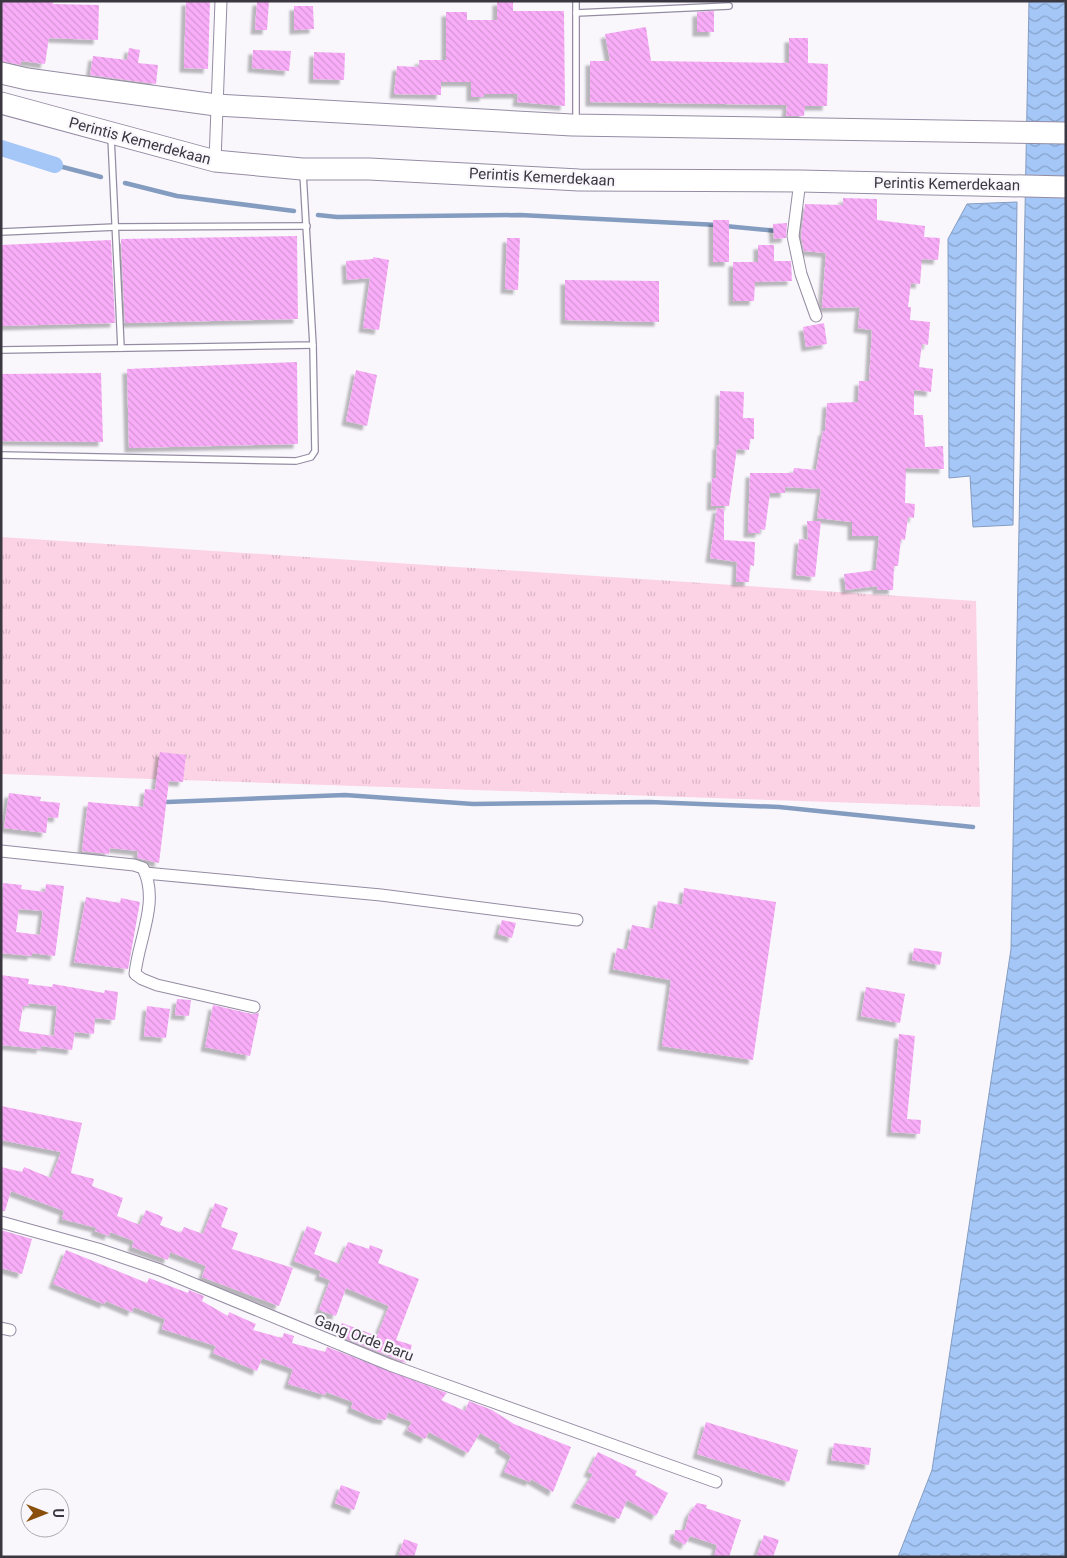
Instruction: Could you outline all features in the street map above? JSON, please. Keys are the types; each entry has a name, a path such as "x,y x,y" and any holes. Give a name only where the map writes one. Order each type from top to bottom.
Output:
{"highway":[{"path":"1,73 27,79 216,105 576,125 1066,133"},
{"name":"Perintis Kemerdekaan","path":"1,103 215,161 302,168 368,169 579,180 824,181 1066,187"}],"street":[{"path":"215,161 221,1"},
{"path":"800,181 793,236 801,274 816,316"},
{"path":"1,851 134,865 143,868 149,891 146,922 135,974 142,980 157,986 254,1007"},
{"path":"145,872 381,895 577,920"},
{"name":"Gang Orde Baru","path":"1,1222 98,1248 160,1270 390,1366 716,1482"}],"lane":[{"path":"576,1 576,125"},
{"path":"576,13 729,6"},
{"path":"110,132 121,348"},
{"path":"1,455 296,461 311,457 315,451 313,345 302,168"},
{"path":"1,232 116,227 307,226"},
{"path":"1,350 313,345"}],"green space":[{"path":"1,537 976,601 980,807 1,774"}],"water":[{"path":"1029,1 1066,1 1066,1557 898,1557 932,1470 1011,949"},
{"path":"1017,202 1013,525 973,527 970,476 949,478 948,239 967,204"}],"building":[{"path":"1,1 53,1 53,4 99,5 98,40 49,38 45,64 21,61 21,65 1,61"},
{"path":"186,1 210,1 208,69 184,68"},
{"path":"257,1 269,1 267,30 255,30"},
{"path":"497,1 513,1 513,11 564,11 565,106 517,102 518,94 484,94 484,97 471,97 471,82 441,82 441,95 394,94 397,66 419,67 419,60 446,60 446,12 467,12 467,20 497,20"},
{"path":"294,6 313,6 314,29 294,30"},
{"path":"714,11 714,32 697,32 697,12"},
{"path":"646,27 651,61 789,63 789,38 808,38 808,63 828,64 827,106 805,106 804,116 786,116 787,105 590,102 590,61 610,61 605,34"},
{"path":"129,48 140,50 138,63 158,65 156,84 90,75 93,56 127,60"},
{"path":"253,50 291,51 289,71 252,68"},
{"path":"314,52 345,53 344,80 313,79"},
{"path":"843,198 877,199 877,220 925,226 924,237 940,238 938,260 922,259 920,284 911,283 908,307 911,307 910,320 930,322 928,345 922,344 919,367 933,369 931,392 914,390 914,415 923,415 925,447 943,446 944,469 906,468 905,503 915,504 914,518 908,517 905,540 901,539 898,566 894,566 893,590 877,590 877,586 846,590 844,574 876,570 879,536 852,536 852,522 817,518 821,489 785,487 785,493 770,493 765,530 760,529 760,533 748,533 750,473 793,473 794,468 816,470 823,431 825,431 827,403 858,402 859,381 869,381 872,330 858,328 860,307 822,308 826,253 804,251 801,236 805,204 843,205"},
{"path":"713,220 729,220 729,262 713,262"},
{"path":"787,223 786,238 774,239 773,224"},
{"path":"297,236 298,319 125,323 121,239"},
{"path":"507,238 520,238 518,290 505,289"},
{"path":"111,240 115,323 1,326 1,245"},
{"path":"758,245 774,245 774,261 791,261 792,281 755,282 754,301 733,301 733,262 758,262"},
{"path":"373,257 389,260 379,330 363,328 370,278 347,280 346,261 373,259"},
{"path":"565,280 659,281 659,322 565,320"},
{"path":"824,323 827,344 806,347 803,327"},
{"path":"297,362 298,444 129,448 127,369"},
{"path":"356,370 377,375 367,426 346,421"},
{"path":"101,373 103,442 1,441 1,374"},
{"path":"720,391 744,392 743,418 754,418 754,439 750,439 749,450 737,449 729,506 711,506 712,478 716,478 717,445 719,445"},
{"path":"717,508 724,509 724,540 755,542 754,566 750,565 749,582 736,582 737,562 710,558"},
{"path":"807,521 821,521 815,577 796,575 799,539 808,540"},
{"path":"160,752 186,755 183,782 169,781 159,863 137,858 138,851 110,848 109,854 82,851 88,802 143,807 145,789 155,790"},
{"path":"9,793 41,797 40,801 60,803 58,818 48,817 46,833 4,828"},
{"path":"3,883 22,885 21,889 45,892 46,884 64,886 55,956 32,953 32,956 1,953","holes":["19,909 43,911 40,935 16,932"]},
{"path":"684,888 776,902 753,1060 662,1046 671,980 613,969 617,948 627,950 632,925 653,929 658,901 682,905"},
{"path":"86,897 120,903 121,898 140,902 128,969 74,962"},
{"path":"502,920 516,923 512,938 498,934"},
{"path":"914,948 942,952 940,965 912,960"},
{"path":"1,975 29,979 28,984 52,987 53,984 104,993 105,990 118,992 115,1020 95,1018 94,1034 75,1032 72,1050 41,1046 41,1049 1,1045","holes":["29,1003 57,1006 54,1036 19,1031 23,1006 28,1006"]},
{"path":"866,987 905,994 900,1023 861,1016"},
{"path":"177,999 191,1000 189,1016 175,1015"},
{"path":"213,1005 252,1014 259,1013 250,1056 205,1047"},
{"path":"147,1006 170,1009 166,1038 144,1036"},
{"path":"899,1034 915,1036 907,1119 921,1120 920,1134 891,1132"},
{"path":"1,1106 82,1123 71,1173 94,1179 92,1186 123,1198 117,1216 140,1225 146,1210 163,1217 160,1225 181,1233 184,1227 203,1234 215,1203 228,1208 221,1227 238,1233 232,1249 293,1268 279,1306 202,1277 206,1266 170,1252 168,1260 132,1247 134,1241 110,1232 109,1236 95,1231 97,1228 62,1219 64,1211 11,1191 5,1211 1,1211 1,1167 22,1172 24,1167 51,1178 61,1152 1,1140"},
{"path":"307,1226 322,1232 314,1254 339,1264 348,1242 369,1249 370,1245 383,1250 378,1263 419,1279 396,1340 412,1345 406,1363 337,1335 342,1323 377,1336 389,1306 346,1288 336,1316 319,1310 330,1280 319,1276 321,1271 294,1261"},
{"path":"1,1230 32,1239 22,1274 1,1268"},
{"path":"66,1250 147,1283 149,1278 188,1293 189,1290 204,1296 202,1301 228,1316 229,1312 256,1324 253,1330 282,1338 284,1333 294,1336 292,1343 325,1352 327,1347 447,1393 441,1400 465,1411 469,1401 492,1410 514,1424 571,1447 553,1492 531,1479 530,1482 504,1472 511,1456 499,1448 501,1445 480,1433 468,1453 429,1432 425,1439 407,1430 412,1422 388,1412 386,1420 377,1419 351,1408 353,1402 326,1392 325,1395 288,1384 293,1369 262,1358 257,1371 213,1353 216,1346 162,1329 165,1319 134,1307 132,1312 106,1301 104,1304 53,1284"},
{"path":"706,1422 798,1450 789,1482 697,1454"},
{"path":"834,1443 871,1448 869,1465 831,1460"},
{"path":"598,1452 637,1471 635,1475 668,1493 656,1516 627,1500 619,1519 575,1503 593,1474 588,1472"},
{"path":"341,1485 360,1492 354,1510 335,1503"},
{"path":"697,1503 707,1505 706,1508 741,1520 729,1557 714,1557 717,1545 690,1536 685,1545 674,1539 675,1530 685,1530 689,1514"},
{"path":"764,1535 779,1540 773,1557 756,1557"},
{"path":"404,1539 418,1544 414,1557 398,1557"}],"waterway":[{"path":"1,148 55,165"},
{"path":"55,165 101,177"},
{"path":"125,183 177,196 294,211"},
{"path":"318,215 337,217 520,215 718,225"},
{"path":"725,226 777,231"},
{"path":"167,802 345,795 473,804 649,802 779,807 973,827"}]}
